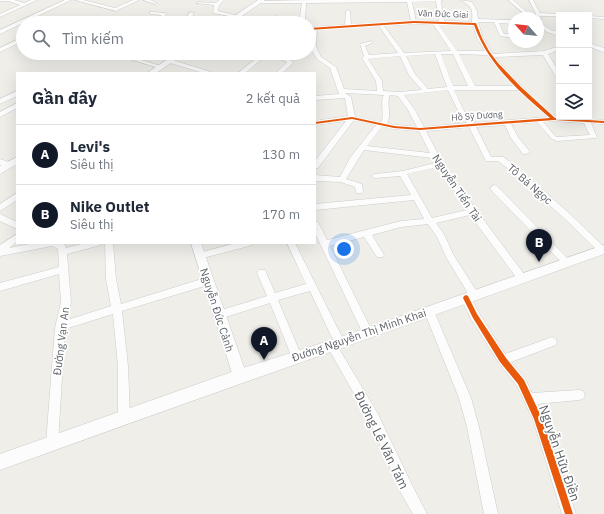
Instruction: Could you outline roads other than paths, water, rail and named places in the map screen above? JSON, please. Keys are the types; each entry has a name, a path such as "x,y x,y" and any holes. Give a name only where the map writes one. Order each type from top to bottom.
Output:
{"main road":[{"path":"238,16 260,1"},
{"path":"153,72 172,60"},
{"path":"0,171 9,162"},
{"name":"Đường Nguyễn Thị Minh Khai","path":"0,462 240,376 567,263 603,249"}],"street":[{"path":"0,0 10,0 25,5"},
{"path":"0,16 35,0"},
{"path":"38,16 69,0"},
{"path":"77,0 116,10 136,0"},
{"path":"88,3 93,0"},
{"path":"144,0 155,2"},
{"path":"222,0 217,4 215,12 233,16"},
{"path":"260,1 304,3 439,0 442,22"},
{"path":"462,0 470,2 475,11 475,22 508,22"},
{"path":"510,0 525,12"},
{"path":"530,0 536,12"},
{"path":"409,1 414,22"},
{"path":"198,3 217,4"},
{"path":"303,16 304,3"},
{"path":"348,12 348,26"},
{"path":"152,13 164,14 163,16"},
{"path":"544,16 556,15"},
{"path":"592,17 604,18"},
{"path":"0,19 16,24"},
{"name":"Văn Đức Giai","path":"316,29 414,22 475,22 478,35 489,55 520,88 554,119"},
{"path":"496,22 502,36 508,36"},
{"path":"434,23 455,52 472,87"},
{"path":"380,24 402,54 412,75 427,91"},
{"path":"0,32 16,26"},
{"path":"544,27 556,33"},
{"path":"0,50 16,42"},
{"path":"368,56 362,46 370,42"},
{"path":"592,46 604,50"},
{"path":"368,56 437,52 489,55 545,53 556,49"},
{"name":"Tô Bá Ngọc","path":"437,52 441,60 445,76 461,111 472,126 489,158 500,159 515,170 603,249"},
{"path":"316,53 319,58 334,67 343,93 348,97 352,118 316,163"},
{"path":"545,53 556,73"},
{"path":"368,56 365,58 379,81 380,92"},
{"path":"137,60 161,67"},
{"path":"242,72 257,60"},
{"path":"280,72 291,62 286,60"},
{"path":"169,62 205,72"},
{"path":"316,98 343,93 380,92 400,94 451,88 520,88"},
{"path":"0,102 16,94"},
{"path":"342,180 362,148 380,124 385,122 387,112 384,99 388,94"},
{"name":"Nguyễn Tiến Tài","path":"400,94 412,112 437,160 472,212 522,278"},
{"path":"0,115 16,106"},
{"name":"Hồ Sỹ Dương","path":"316,123 352,118 394,127 420,129 554,119"},
{"path":"539,120 554,138 557,139 594,137 587,121"},
{"name":"Hồ Sỹ Dương","path":"582,120 604,122"},
{"path":"507,123 515,138 526,152"},
{"path":"362,148 437,160"},
{"path":"375,176 403,173 437,160"},
{"name":"Nguyễn Hữu Điền","path":"403,173 430,221 441,236 470,296 476,316 503,360 521,382 538,418 569,514"},
{"path":"316,178 342,180 358,186 359,191"},
{"path":"494,188 567,263"},
{"path":"0,208 16,197"},
{"path":"316,208 416,197"},
{"path":"325,244 402,224 430,221 472,212"},
{"path":"0,217 16,225"},
{"path":"316,226 368,333"},
{"path":"367,234 380,255"},
{"path":"0,251 16,238"},
{"path":"0,251 45,244"},
{"path":"54,244 62,247 63,252 94,244"},
{"path":"109,244 111,279 117,308 123,366 124,417"},
{"name":"Nguyễn Đức Cảnh","path":"196,244 240,376"},
{"path":"199,256 244,244"},
{"name":"Đường Lê Văn Tám","path":"291,244 312,286 336,344 374,418 406,488 420,514"},
{"name":"Đường Vạn An","path":"52,443 54,401 61,326 66,302 63,252"},
{"path":"0,287 64,269"},
{"path":"262,273 297,357"},
{"path":"61,326 208,281"},
{"path":"219,314 312,286"},
{"path":"428,311 464,398 477,443 484,490 491,514"},
{"path":"503,360 552,342"},
{"path":"529,399 579,395"}],"place":[{"name":"Nike Outlet","path":"539,262"},
{"name":"Levi's","path":"264,360"}]}
